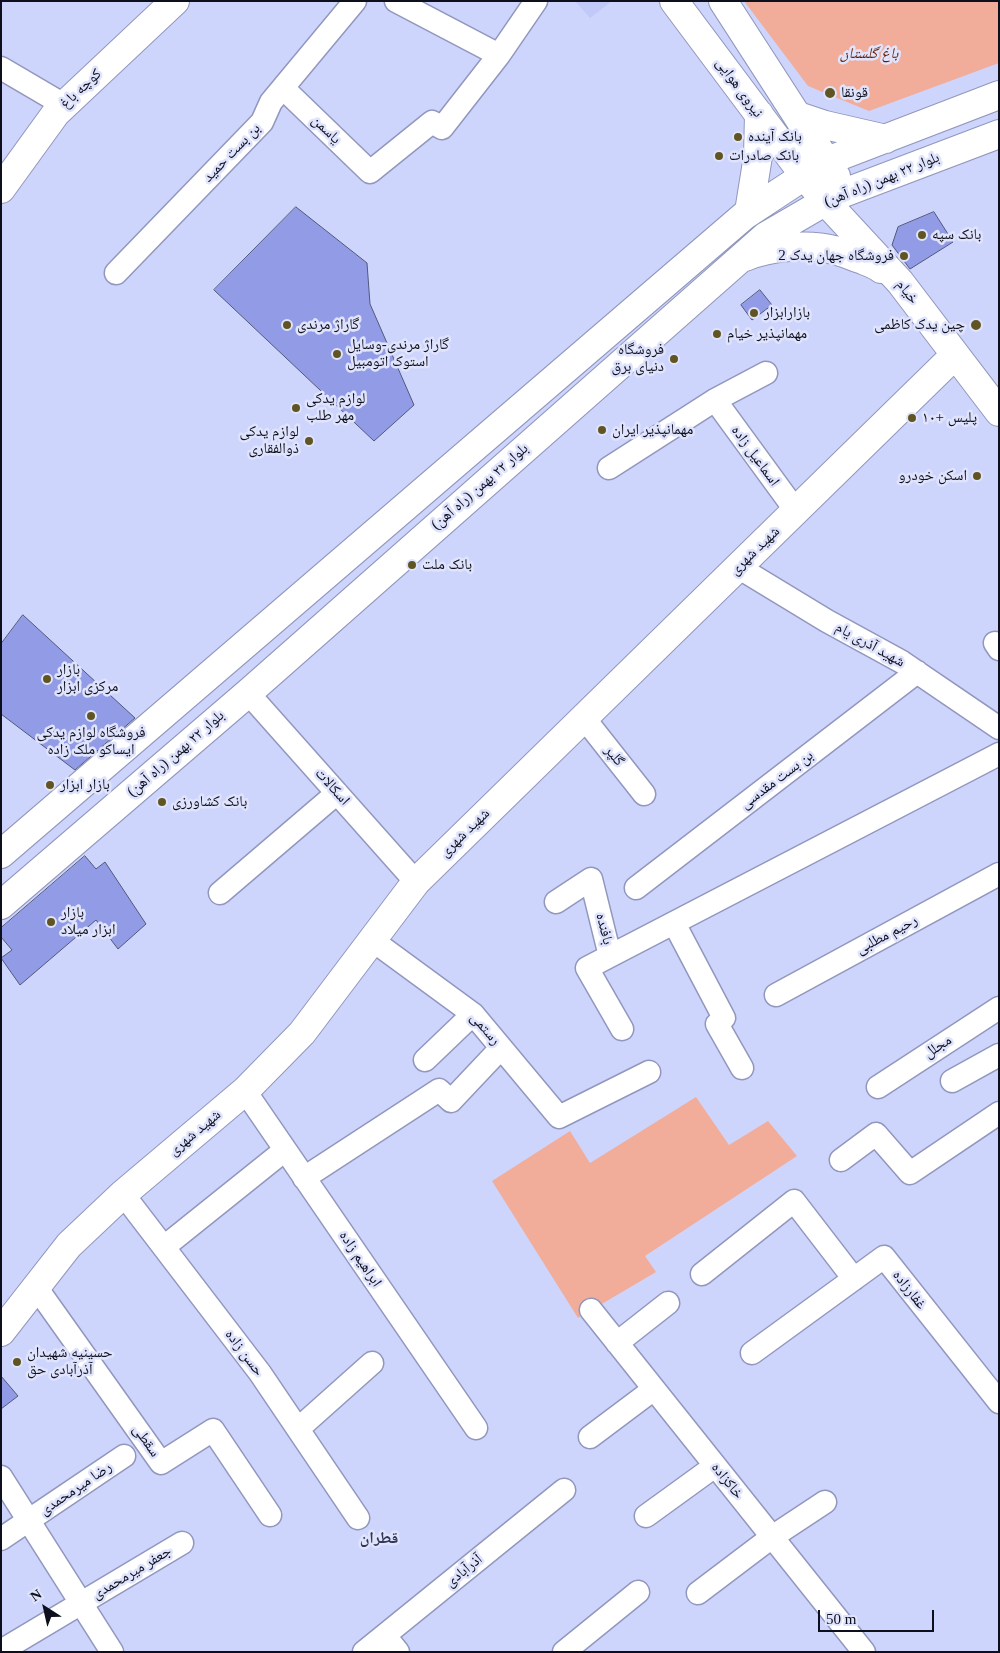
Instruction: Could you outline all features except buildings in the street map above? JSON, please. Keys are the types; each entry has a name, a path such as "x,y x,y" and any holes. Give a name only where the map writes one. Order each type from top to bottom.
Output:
{"main road":[{"name":"کوچه باغ","path":"1,189 56,113 175,1"},
{"name":"نیروی هوایی","path":"674,1 759,114 815,168"},
{"path":"723,1 798,116 815,168"},
{"path":"1,854 749,212 815,168 999,95"},
{"path":"749,212 758,156 759,114"},
{"path":"798,116 825,125 886,139"},
{"name":"بلوار ۲۲ بهمن (راه آهن)","path":"1,905 248,693 766,236 836,197 999,134"},
{"name":"خیام","path":"815,168 999,412"},
{"path":"739,260 755,253 773,250 800,247 834,249 877,266 900,282"},
{"name":"شهید شهری","path":"1,1332 69,1245 123,1194 245,1090 302,1032 416,882 955,355"}],"street":[{"name":"بن بست حمید","path":"116,273 262,122 271,102 355,1"},
{"path":"396,1 499,54 536,1"},
{"name":"یاسمن","path":"283,88 370,172 432,122 442,128 499,54"},
{"path":"1,68 64,105"},
{"path":"608,468 715,400 766,373"},
{"name":"اسماعیل زاده","path":"715,400 796,511"},
{"name":"شهید آذری یام","path":"738,567 827,621 902,662 998,726"},
{"name":"بن بست مقدسی","path":"636,888 917,672"},
{"name":"اسکالات","path":"248,693 416,882"},
{"name":"گلپر","path":"584,718 644,794"},
{"path":"610,956 999,754"},
{"path":"220,893 337,793"},
{"name":"رحیم مطلبی","path":"776,995 999,874"},
{"name":"بافنده","path":"556,902 591,879 610,956 587,968 622,1029"},
{"path":"674,924 724,1018 717,1024 742,1068"},
{"name":"رستمی","path":"372,940 473,1014 559,1117 649,1072"},
{"name":"مجلل","path":"878,1087 999,1008"},
{"path":"425,1060 473,1014"},
{"path":"304,1178 439,1090 451,1101 501,1048"},
{"path":"952,1081 999,1055"},
{"name":"ابراهیم زاده","path":"245,1090 476,1428"},
{"path":"841,1160 876,1134 910,1173 999,1113"},
{"path":"164,1247 285,1150"},
{"name":"حسن زاده","path":"123,1194 260,1373 358,1518"},
{"path":"702,1274 794,1202 854,1279"},
{"name":"غفارزاده","path":"752,1353 884,1257 999,1402"},
{"name":"سقطی","path":"36,1287 161,1463 213,1430 270,1515"},
{"path":"617,1343 668,1303"},
{"name":"خاکزاده","path":"591,1310 864,1652"},
{"path":"298,1429 372,1363"},
{"path":"590,1437 654,1389"},
{"name":"رضا میرمحمدی","path":"1,1539 124,1456"},
{"path":"646,1516 715,1466"},
{"path":"1,1477 112,1652"},
{"name":"آذرآبادی","path":"364,1652 391,1644 564,1490"},
{"path":"698,1593 772,1537 825,1502"},
{"name":"جعفر میرمحمدی","path":"1,1651 182,1543"},
{"path":"564,1652 638,1592"}],"shaded area":[{"path":"575,1 612,1 590,18"}],"green space":[{"name":"باغ گلستان","path":"744,1 999,1 999,63 869,111 808,86"},
{"path":"696,1097 729,1145 768,1121 797,1156 645,1256 656,1272 578,1318 492,1181 570,1131 590,1163"}],"place":[{"name":"قونقا","path":"830,93"},
{"name":"بانک آینده","path":"738,137"},
{"name":"بانک صادرات","path":"719,156"},
{"name":"بانک سپه","path":"922,235"},
{"name":"فروشگاه جهان یدک 2","path":"904,256"},
{"name":"بازارابزار","path":"754,313"},
{"name":"گاراژ مرندی","path":"287,325"},
{"name":"چین یدک کاظمی","path":"976,325"},
{"name":"مهمانپذیر خیام","path":"717,334"},
{"name":"گاراژ مرندی-وسایل استوک اتومبیل","path":"337,354"},
{"name":"فروشگاه دنیای برق","path":"674,359"},
{"name":"لوازم یدکی مهر طلب","path":"296,408"},
{"name":"پلیس +۱۰","path":"912,418"},
{"name":"مهمانپذیر ایران","path":"602,430"},
{"name":"لوازم یدکی ذوالفقاری","path":"309,441"},
{"name":"اسکن خودرو","path":"977,476"},
{"name":"بانک ملت","path":"412,565"},
{"name":"بازار مرکزی ابزار","path":"47,679"},
{"name":"فروشگاه لوازم یدکی ایساکو ملک زاده","path":"91,716"},
{"name":"بازار ابزار","path":"50,785"},
{"name":"بانک کشاورزی","path":"162,802"},
{"name":"بازار ابزار میلاد","path":"51,922"},
{"name":"حسینیه شهیدان آذرآبادی حق","path":"17,1362"}],"district":[{"name":"قطران","path":"379,1539"}]}
